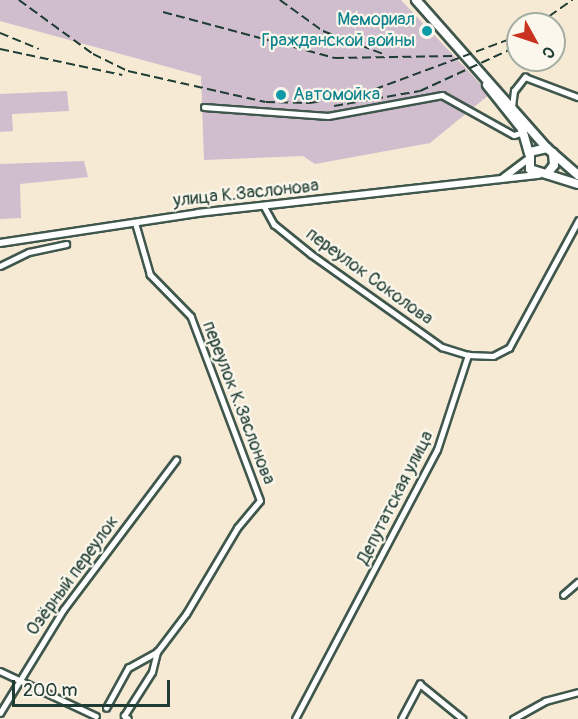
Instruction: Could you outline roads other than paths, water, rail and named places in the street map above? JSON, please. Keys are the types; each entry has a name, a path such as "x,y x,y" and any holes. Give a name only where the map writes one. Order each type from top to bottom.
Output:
{"main road":[{"path":"409,0 465,58 524,132 528,157 543,174 578,184"},
{"path":"416,0 550,151 578,175"},
{"path":"528,157 550,151"},
{"path":"543,174 554,165 550,151"}],"street":[{"path":"512,107 514,91 525,76 578,97"},
{"path":"204,107 328,116 442,95 514,135 524,132"},
{"name":"улица К.Заслонова","path":"497,181 528,157"},
{"name":"улица К.Заслонова","path":"0,243 264,206 543,174"},
{"name":"переулок Соколова","path":"264,206 274,224 319,260 442,347 468,355"},
{"path":"468,355 493,356 509,348 578,221"},
{"name":"переулок К.Заслонова","path":"126,718 152,672 158,652 260,501 191,317 150,274 135,223"},
{"path":"51,236 52,245"},
{"path":"0,266 52,245 66,244"},
{"name":"Депутатская улица","path":"296,719 431,464 468,355"},
{"name":"Озёрный переулок","path":"0,713 63,610 176,460"},
{"path":"563,595 578,582"},
{"name":"переулок К.Заслонова","path":"106,708 128,668 158,652"},
{"path":"0,670 96,716"},
{"path":"401,719 420,684 463,719"},
{"path":"513,719 545,701 578,692"}],"railway":[{"path":"19,0 93,54 128,71 266,102 310,103 362,94 506,40"},
{"path":"280,0 323,31 386,55"},
{"path":"555,12 572,0"},
{"path":"163,12 335,58 453,56"},
{"path":"0,33 39,49"},
{"path":"0,49 122,75"},
{"path":"334,106 420,91 506,52"}],"place":[{"name":"Мемориал Гражданской войны","path":"427,31"},
{"name":"Автомойка","path":"281,95"}]}
